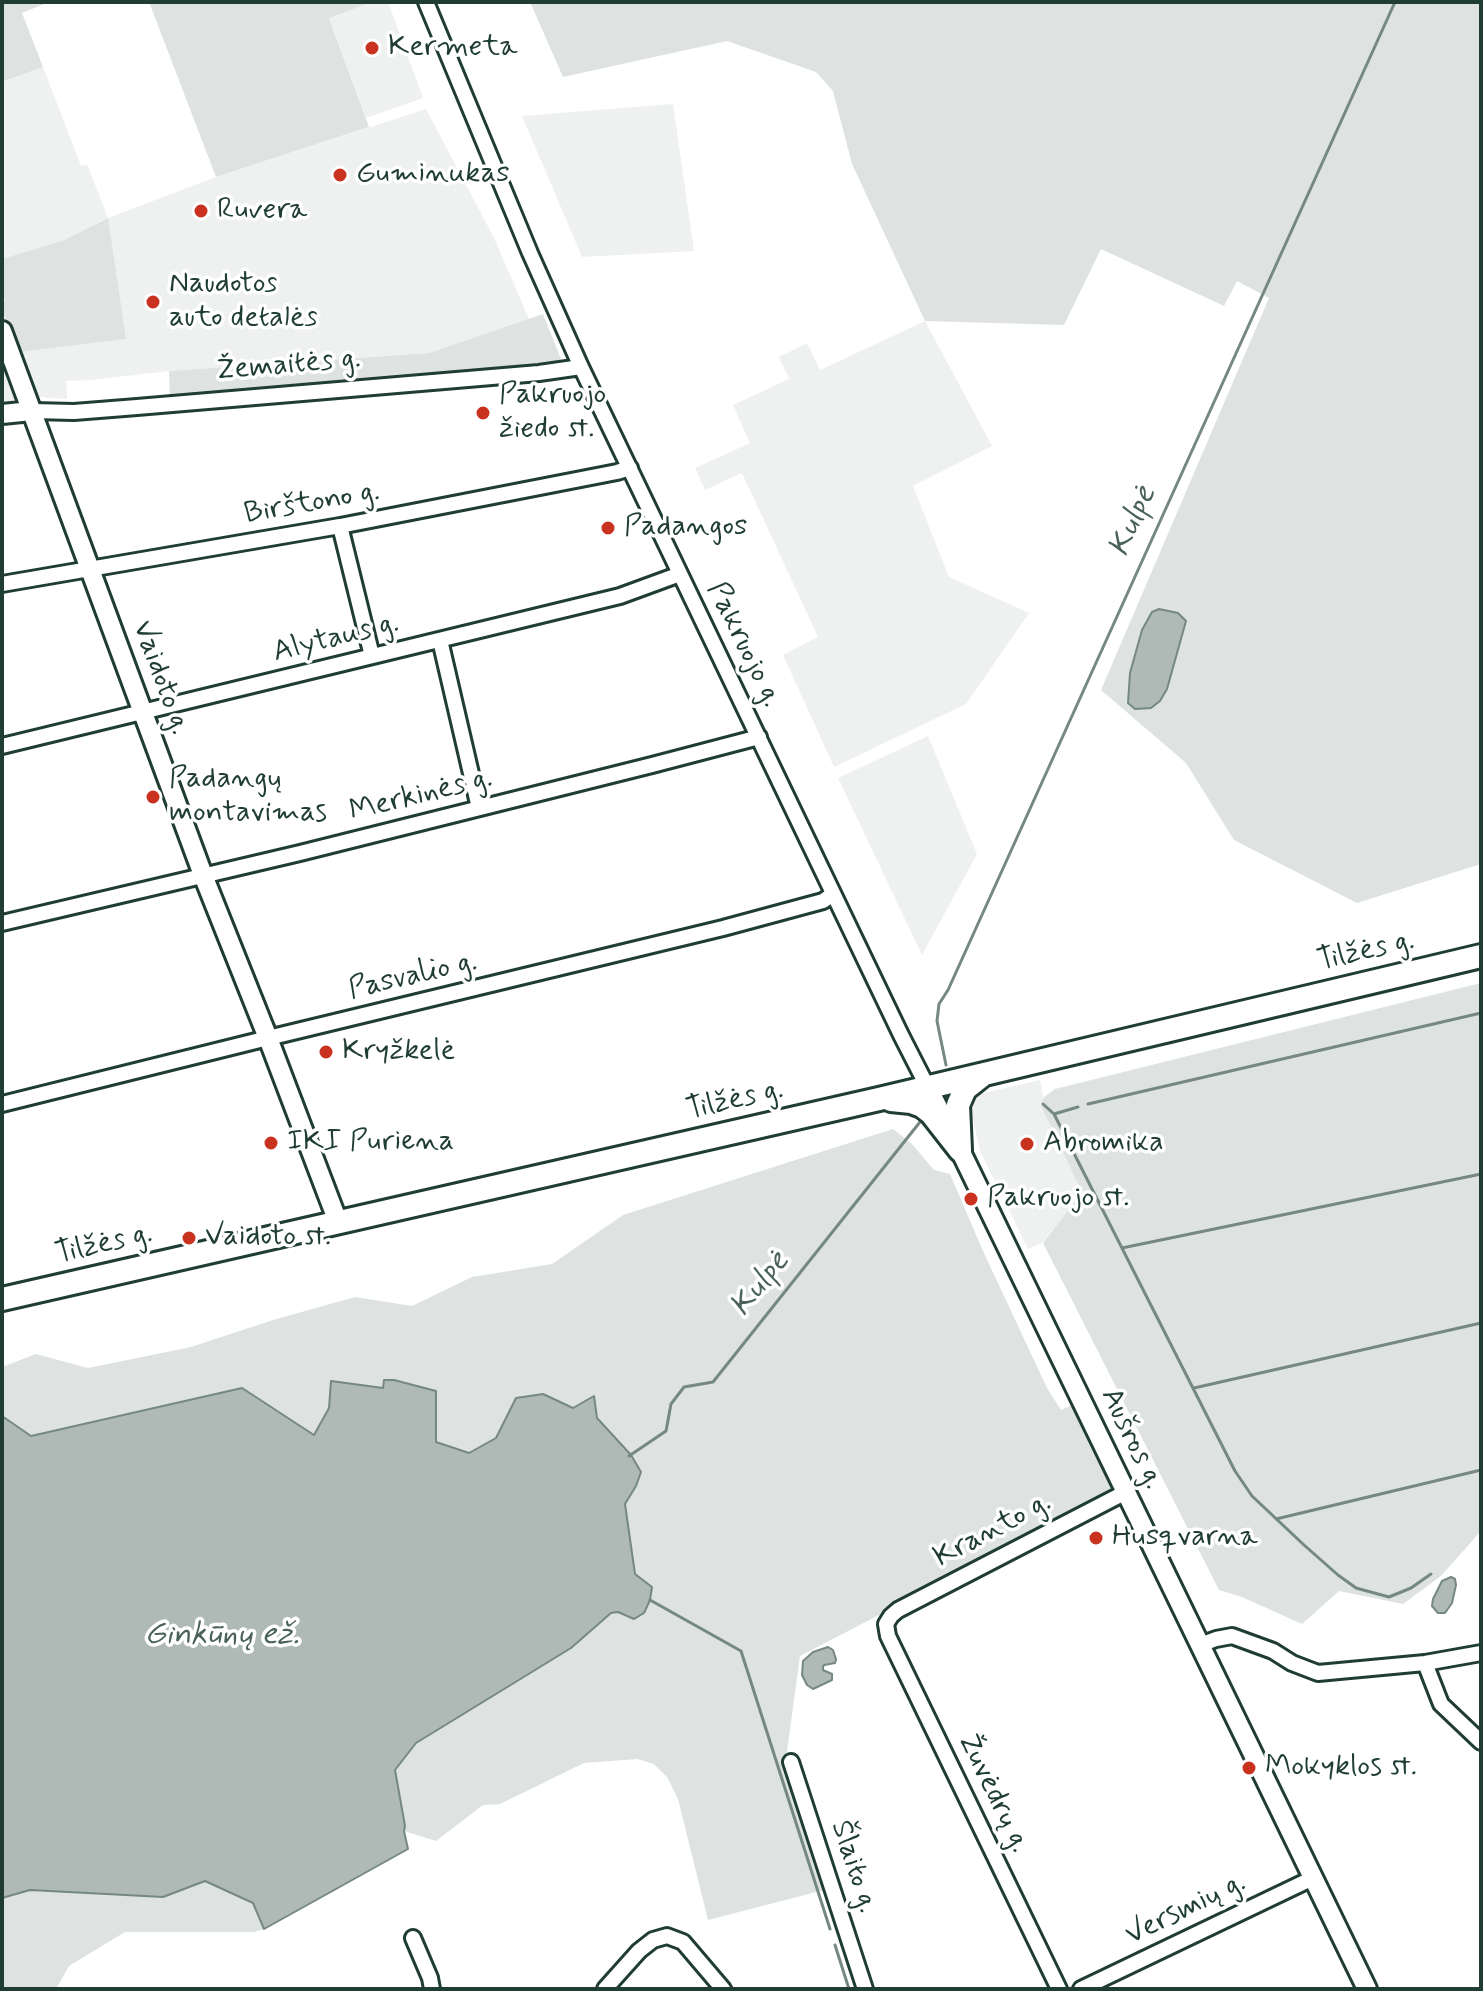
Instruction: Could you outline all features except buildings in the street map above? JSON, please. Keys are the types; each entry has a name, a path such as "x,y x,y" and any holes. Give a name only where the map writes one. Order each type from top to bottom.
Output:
{"highway":[{"name":"Tilžės g.","path":"2,1299 879,1099 1481,956"},
{"path":"960,1150 958,1105 965,1089 985,1073"},
{"path":"879,1099 922,1106 960,1150"}],"main road":[{"name":"Vaidoto g.","path":"2,331 203,875 338,1222"},
{"name":"Žemaitės g.","path":"2,414 32,411"},
{"name":"Aušros g.","path":"927,1086 1367,1989"}],"street":[{"name":"Pakruojo g.","path":"426,2 581,367 927,1086"},
{"name":"Žemaitės g.","path":"32,411 74,412 148,407 581,367"},
{"name":"Birštono g.","path":"2,584 340,526 630,468"},
{"path":"340,526 372,656"},
{"name":"Alytaus g.","path":"2,746 620,596 680,574"},
{"path":"440,640 479,808"},
{"name":"Merkinės g.","path":"2,923 300,853 759,737"},
{"name":"Pasvalio g.","path":"2,1104 723,928 823,901 833,894"},
{"name":"Kranto g.","path":"887,1620 898,1610 1126,1492"},
{"name":"Žuvėdrų g.","path":"887,1620 888,1636 1059,1989"},
{"path":"1200,1645 1232,1636 1273,1651 1292,1663 1318,1673 1425,1663 1481,1653"},
{"path":"1425,1663 1441,1704 1481,1742"},
{"name":"Šlaito g.","path":"791,1762 865,1989"},
{"name":"Versmių g.","path":"1081,1989 1313,1878"},
{"path":"605,1989 639,1951 653,1940 667,1936 683,1942 723,1989"},
{"path":"413,1938 432,1989"}],"shaded area":[{"path":"2,2 49,2 22,13 43,67 2,82"},
{"path":"149,2 372,2 329,18 369,127 216,177"},
{"name":"Kermeta","path":"372,2 388,2 423,98 366,118 329,17"},
{"path":"530,2 1481,2 1481,864 1357,903 1234,840 1186,763 1101,690 1269,298 1237,281 1224,306 1101,249 1064,325 925,321 852,164 833,91 816,72 727,41 563,77"},
{"path":"43,67 81,166 87,164 108,218 216,177 426,109 494,238 529,319 429,353 66,381 67,399 38,397 18,352 107,218 64,240 2,259 2,82"},
{"path":"673,104 694,251 582,257 522,116"},
{"path":"108,218 126,339 18,352 2,310 5,300 2,259 64,240"},
{"path":"543,314 561,359 558,364 170,405 169,371 429,353"},
{"path":"925,321 992,446 913,486 949,577 1029,613 966,704 834,767 783,655 818,637 742,473 705,490 695,468 750,443 733,405 789,379 779,357 807,343 820,370"},
{"path":"2,331 32,411 2,414"},
{"path":"928,736 977,854 922,955 838,778"},
{"path":"1481,983 1481,1531 1441,1576 1403,1604 1339,1591 1302,1624 1219,1590 1043,1243 1082,1192 1041,1106 1043,1098 1055,1089"},
{"path":"1040,1080 1041,1106 1083,1192 1042,1243 1028,1249 980,1151 970,1106 979,1094"},
{"path":"893,1129 912,1144 934,1170 950,1174 1047,1388 1061,1410 1076,1403 1120,1490 800,1656 786,1759 828,1889 708,1920 678,1799 667,1777 654,1764 637,1759 584,1763 500,1804 483,1805 436,1841 404,1831 395,1769 416,1743 571,1648 605,1617 618,1612 652,1587 635,1574 625,1504 641,1472 597,1418 543,1394 516,1398 496,1438 469,1453 436,1443 384,1388 332,1381 329,1408 315,1435 242,1388 30,1436 2,1416 2,1367 36,1354 88,1368 191,1347 355,1297 412,1306 472,1277 552,1264 623,1215"},
{"path":"205,1881 253,1903 264,1929 254,1932 125,1932 69,1966 56,1989 2,1989 2,1898 30,1890 163,1897"}],"water":[{"path":"1159,609 1178,613 1186,621 1167,689 1151,708 1135,709 1128,703 1130,673 1142,630 1152,612"},
{"name":"Ginkūnų ež.","path":"384,1380 436,1391 436,1442 469,1453 496,1438 516,1398 543,1394 573,1408 594,1396 597,1418 631,1455 641,1472 625,1504 635,1574 652,1587 644,1613 634,1619 618,1612 611,1613 571,1648 416,1743 395,1770 408,1849 264,1929 253,1903 205,1881 163,1897 30,1890 2,1898 2,1416 31,1436 242,1388 314,1435 329,1408 331,1381 383,1388"},
{"path":"1451,1577 1456,1585 1452,1603 1445,1613 1438,1613 1432,1606 1433,1599 1442,1581"},
{"path":"828,1647 833,1650 836,1659 835,1663 824,1665 823,1670 832,1674 832,1680 813,1689 802,1675 803,1661 813,1652"}],"waterway":[{"name":"Kulpė","path":"946,1065 937,1021 939,1004 1395,2"},
{"path":"1088,1104 1481,1013"},
{"path":"1043,1104 1054,1114 1078,1107"},
{"path":"1054,1114 1235,1471 1252,1496 1356,1588 1389,1597 1411,1588 1431,1574"},
{"name":"Kulpė","path":"629,1456 666,1431 671,1404 684,1387 713,1382 920,1122"},
{"path":"1122,1248 1481,1174"},
{"path":"1194,1388 1481,1323"},
{"path":"1276,1519 1481,1470"},
{"path":"650,1600 741,1651 830,1929"},
{"path":"835,1945 849,1989"}],"place":[{"name":"Kermeta","path":"372,48"},
{"name":"Guminukas","path":"340,175"},
{"name":"Ruvera","path":"201,211"},
{"name":"Naudotos auto detalės","path":"153,302"},
{"name":"Pakruojo žiedo st.","path":"483,413"},
{"name":"Padangos","path":"608,528"},
{"name":"Padangų montavimas","path":"153,797"},
{"name":"Kryžkelė","path":"326,1052"},
{"name":"IKI Puriena","path":"271,1143"},
{"name":"Abromika","path":"1027,1144"},
{"name":"Pakruojo st.","path":"971,1199"},
{"name":"Vaidoto st.","path":"189,1238"},
{"name":"Husqvarna","path":"1096,1538"},
{"name":"Mokyklos st.","path":"1249,1768"}]}
